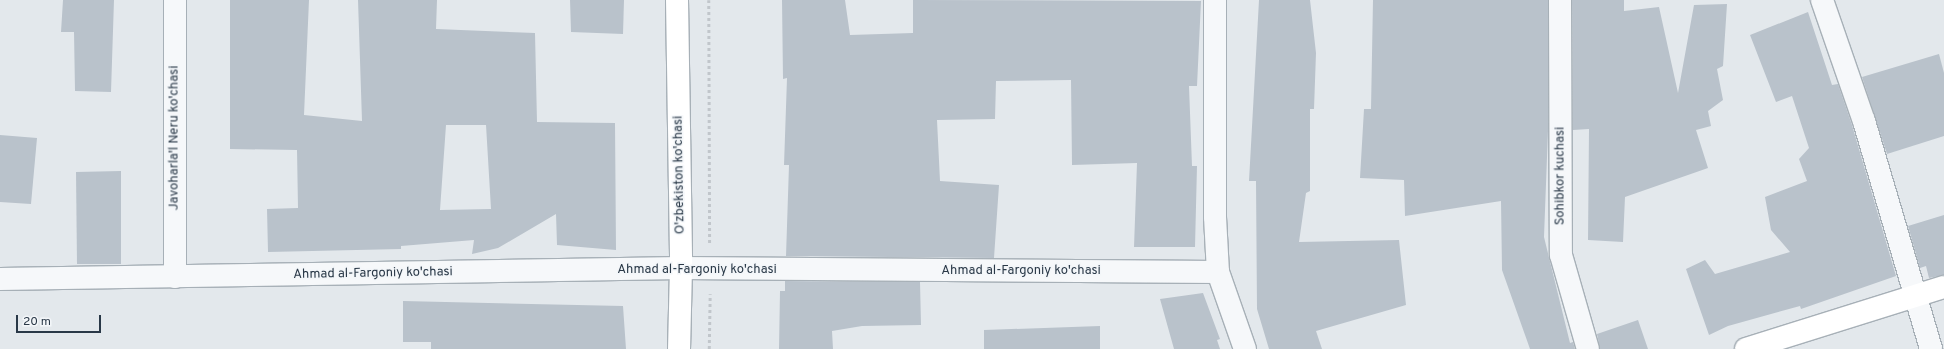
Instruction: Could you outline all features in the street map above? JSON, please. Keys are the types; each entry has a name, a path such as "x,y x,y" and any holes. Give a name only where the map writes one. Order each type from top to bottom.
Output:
{"main road":[{"name":"O'zbekiston ko'chasi","path":"677,0 681,268 679,349"},
{"path":"1746,349 1944,287"}],"street":[{"name":"Javoharla'l Neru ko'chasi","path":"175,0 175,277"},
{"path":"1215,0 1214,217 1218,272 1245,349"},
{"name":"Sohibkor kuchasi","path":"1560,0 1561,255 1588,349"},
{"path":"1822,0 1864,121 1914,296 1931,349"},
{"name":"Ahmad al-Fargoniy ko'chasi","path":"0,279 681,268 1218,272"}],"path":[{"path":"709,0 709,349"}],"building":[{"path":"63,0 114,0 111,92 75,91 74,32 61,32"},
{"path":"230,0 309,0 304,115 362,121 358,0 437,0 436,29 535,33 537,122 615,123 616,250 557,245 556,214 498,248 472,254 474,240 401,246 401,249 268,252 267,209 298,208 297,150 230,149","holes":["446,125 486,125 491,209 440,210"]},
{"path":"570,0 624,0 623,34 571,32"},
{"path":"782,0 845,0 850,35 913,33 913,0 1201,1 1197,86 1189,86 1192,166 1197,166 1195,247 1134,247 1137,163 1072,165 1071,80 996,81 995,119 937,120 940,181 999,185 994,258 786,256 789,165 784,165 787,78 783,79"},
{"path":"1259,0 1310,0 1316,53 1314,109 1310,109 1310,191 1306,193 1299,242 1399,240 1406,305 1316,331 1322,349 1269,349 1257,309 1256,181 1249,181"},
{"path":"1373,0 1548,0 1548,131 1544,237 1570,343 1573,342 1575,349 1530,349 1502,270 1501,201 1405,216 1404,180 1360,178 1364,109 1371,109"},
{"path":"1572,0 1624,0 1624,11 1659,7 1678,93 1694,5 1727,4 1723,66 1717,69 1723,100 1708,111 1711,126 1696,130 1708,168 1625,197 1623,242 1588,240 1589,129 1573,130"},
{"path":"1808,12 1832,85 1838,84 1852,125 1896,276 1801,309 1800,306 1728,326 1709,335 1686,269 1705,260 1715,274 1790,252 1771,230 1765,197 1807,181 1799,159 1809,148 1792,96 1776,102 1750,35"},
{"path":"1939,54 1944,73 1944,136 1887,154 1862,77"},
{"path":"0,135 37,138 31,204 0,202"},
{"path":"121,171 121,264 77,264 76,172"},
{"path":"1944,215 1944,275 1929,278 1926,266 1920,268 1908,226"},
{"path":"785,281 920,282 921,325 862,326 832,331 833,349 779,349 780,291 785,291"},
{"path":"1203,293 1220,339 1217,340 1220,349 1174,349 1160,299"},
{"path":"403,301 623,306 626,349 431,349 431,342 403,342"},
{"path":"1638,320 1648,349 1600,349 1597,334"},
{"path":"1100,326 1100,349 984,349 984,330"}]}
